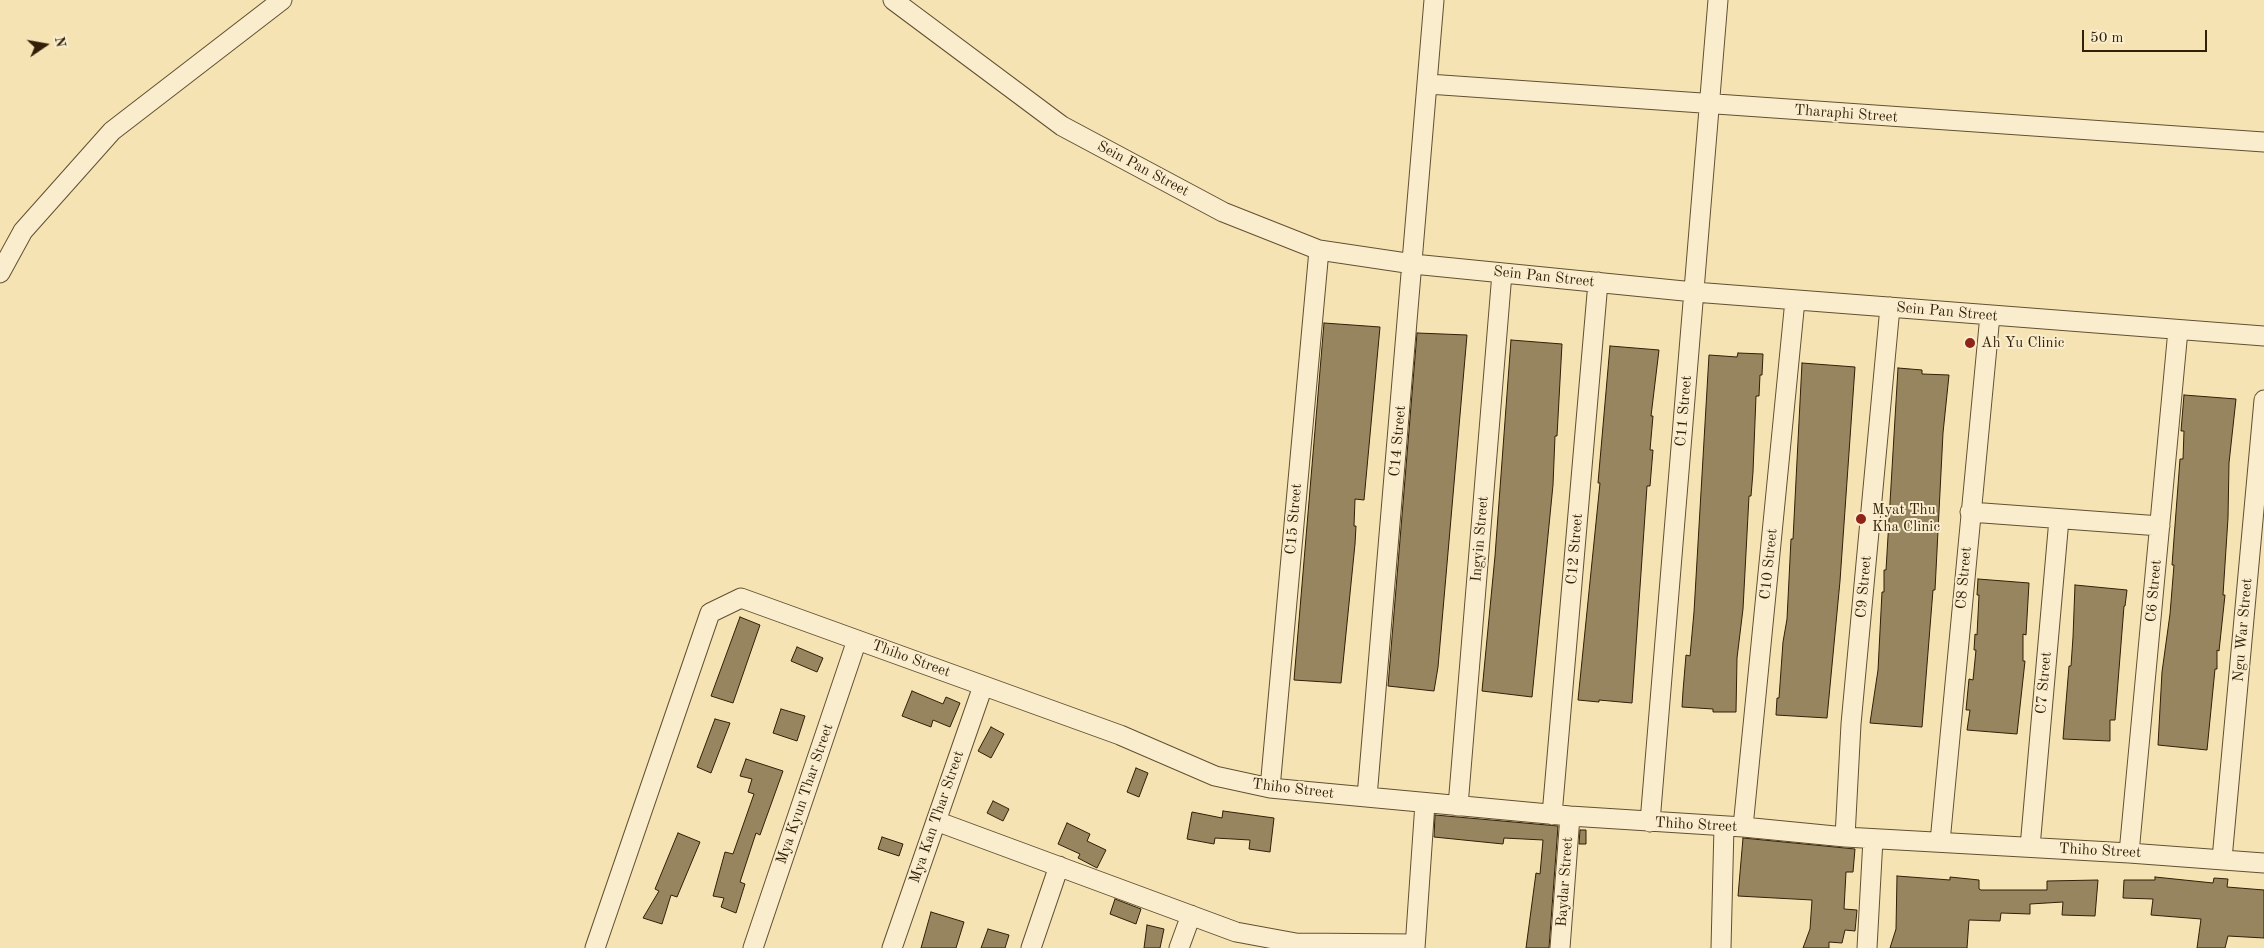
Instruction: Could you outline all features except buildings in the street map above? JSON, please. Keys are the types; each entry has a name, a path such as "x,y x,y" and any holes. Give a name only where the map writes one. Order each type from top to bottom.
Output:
{"street":[{"path":"0,273 24,231 112,131 282,0"},
{"name":"Sein Pan Street","path":"893,0 1062,126 1223,212 1319,250 1413,264 1694,292 2264,336"},
{"name":"C14 Street","path":"1367,797 1434,0"},
{"name":"C11 Street","path":"1650,822 1718,0"},
{"name":"Tharaphi Street","path":"1428,84 2264,142"},
{"name":"C15 Street","path":"1270,788 1319,250"},
{"name":"Ingyin Street","path":"1458,806 1502,273"},
{"name":"C12 Street","path":"1561,815 1598,282"},
{"name":"C10 Street","path":"1743,827 1795,300"},
{"name":"C9 Street","path":"1845,837 1851,724 1890,307"},
{"name":"C8 Street","path":"1940,842 1990,315"},
{"name":"C6 Street","path":"2129,853 2178,330"},
{"name":"Ngu War Street","path":"2222,859 2264,400"},
{"path":"1970,512 2160,526"},
{"name":"C7 Street","path":"2030,847 2059,519"},
{"name":"Thiho Street","path":"595,948 710,613 741,598 1120,735 1215,776 1270,788 1561,815 1743,827 1845,837 2129,853 2264,863"},
{"name":"Mya Kyun Thar Street","path":"753,948 857,640"},
{"name":"Mya Kan Thar Street","path":"892,948 983,686"},
{"path":"936,820 1236,932 1296,943 1415,946 1425,803"},
{"name":"Baydar Street","path":"1560,948 1561,815"},
{"path":"1721,948 1724,826"},
{"path":"1867,948 1873,839"},
{"path":"1031,948 1059,866"},
{"path":"1180,948 1191,915"}],"place":[{"name":"Ah Yu Clinic","path":"1970,343"},
{"name":"Myat Thu Kha Clinic","path":"1861,519"}]}
